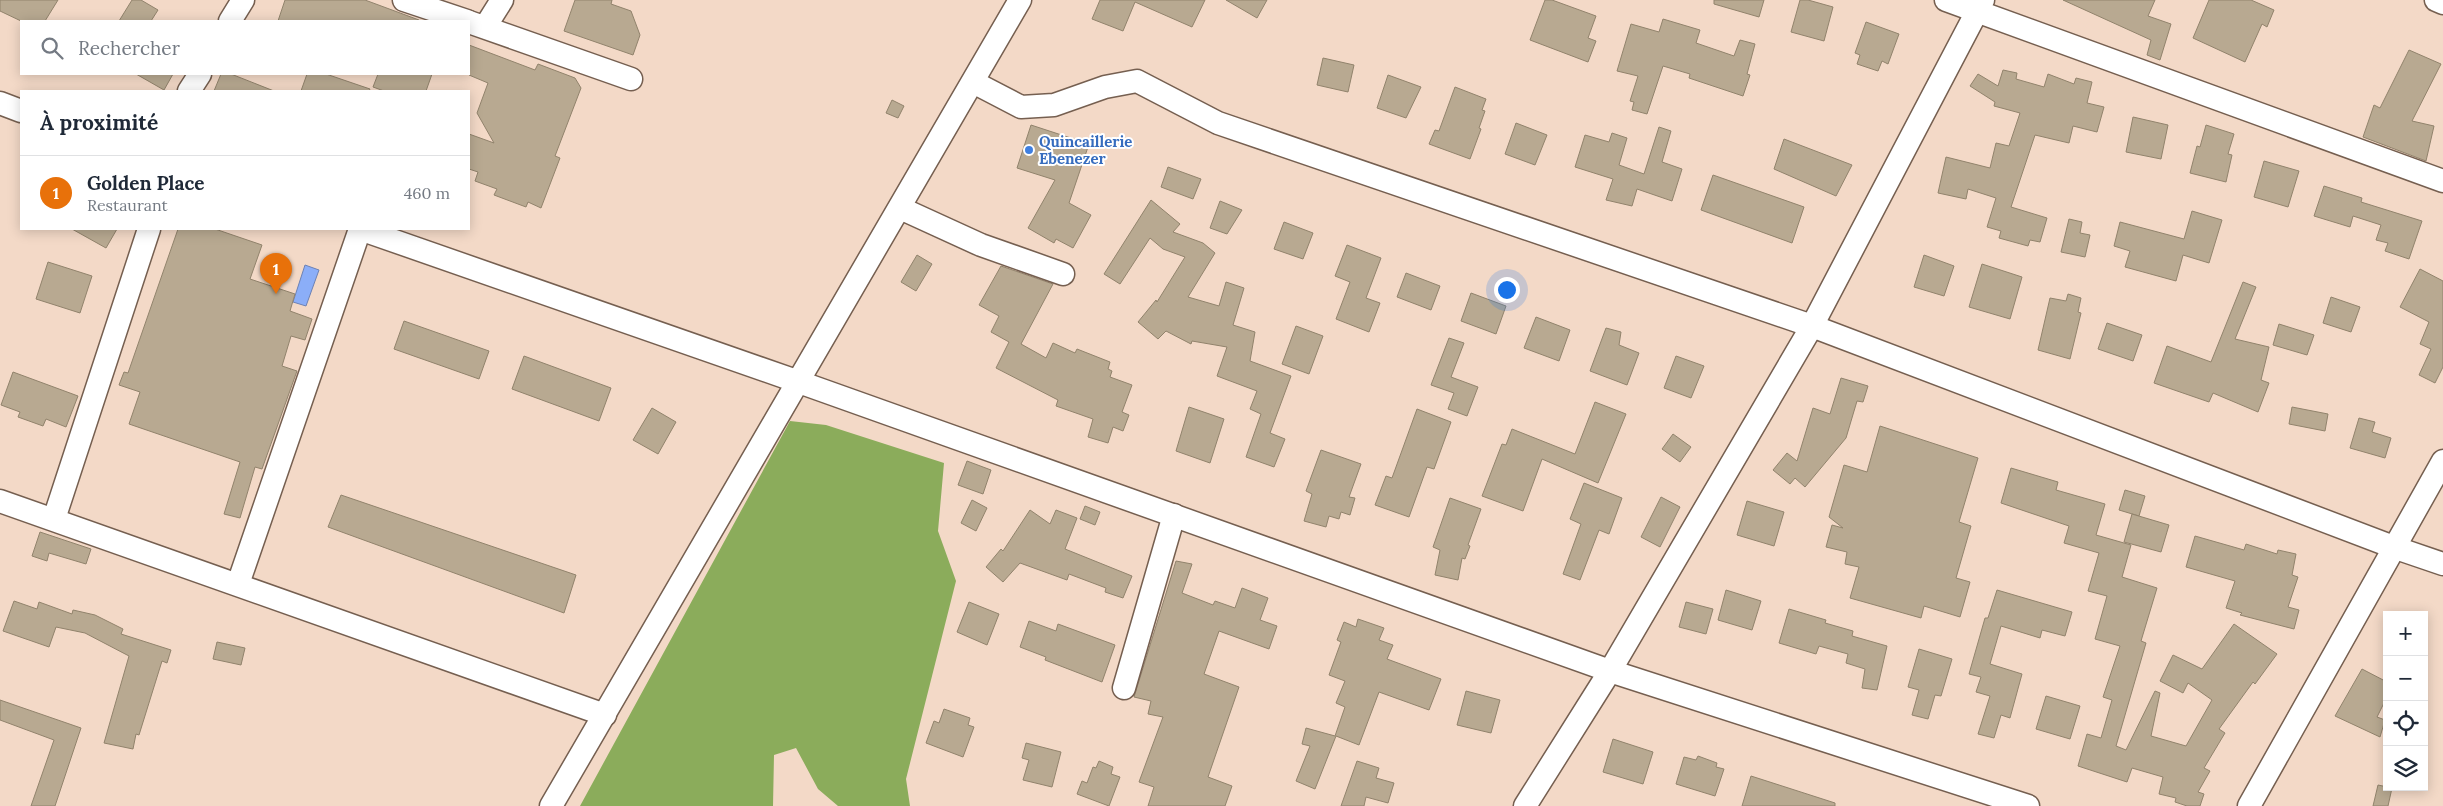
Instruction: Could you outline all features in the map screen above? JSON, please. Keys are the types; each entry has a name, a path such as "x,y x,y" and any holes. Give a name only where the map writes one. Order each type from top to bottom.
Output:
{"street":[{"path":"231,20 243,0"},
{"path":"404,0 462,20"},
{"path":"474,24 502,0"},
{"path":"551,806 1020,0"},
{"path":"1946,0 1980,5 2443,181"},
{"path":"2436,0 2443,3"},
{"path":"1525,806 1610,670 1812,326 1980,5"},
{"path":"474,24 631,79"},
{"path":"190,90 199,75"},
{"path":"973,82 1021,107 1054,105 1105,87 1137,81 1218,123 1812,326 2396,548 2443,564"},
{"path":"0,103 20,111"},
{"path":"900,208 981,245 1063,274"},
{"path":"54,519 149,230"},
{"path":"238,584 360,230"},
{"path":"363,230 799,382 1610,670 2028,806"},
{"path":"2249,806 2396,548 2443,461"},
{"path":"0,501 605,715"},
{"path":"1124,688 1174,515"}],"green space":[{"path":"790,421 826,425 944,463 938,531 956,581 906,779 910,806 838,806 818,789 796,748 774,755 773,806 580,806"}],"water":[{"path":"305,265 319,270 306,306 293,302"}],"building":[{"path":"0,0 58,0 46,20 20,21 0,11"},
{"path":"132,0 141,0 158,10 152,20 120,20"},
{"path":"285,0 365,0 419,20 278,20"},
{"path":"575,0 612,0 611,4 631,11 640,35 633,55 564,31"},
{"path":"1100,0 1205,0 1192,27 1135,2 1123,31 1092,19"},
{"path":"1226,0 1267,0 1257,18"},
{"path":"1545,0 1552,0 1596,16 1588,38 1596,41 1588,62 1530,40"},
{"path":"1714,0 1764,0 1759,17 1714,4"},
{"path":"1800,0 1808,0 1833,7 1824,41 1791,32"},
{"path":"2063,0 2155,0 2148,16 2171,24 2160,60 2147,55 2151,40"},
{"path":"2209,0 2251,0 2274,10 2267,27 2262,24 2245,62 2193,38"},
{"path":"1663,19 1700,30 1696,43 1734,56 1740,40 1755,44 1747,74 1750,75 1743,96 1689,78 1690,74 1663,66 1647,114 1632,110 1634,102 1630,101 1638,76 1617,71 1631,24 1659,32"},
{"path":"1866,22 1899,34 1888,64 1882,61 1878,71 1857,64 1860,55 1855,53"},
{"path":"470,45 535,70 538,64 575,78 581,88 555,156 560,158 541,208 528,202 526,207 494,195 497,189 475,181 478,172 470,169 470,134 494,143 477,113 488,83 469,75"},
{"path":"2409,50 2441,64 2412,121 2434,126 2426,161 2363,137 2374,105 2380,108"},
{"path":"1323,58 1354,65 1348,92 1317,85"},
{"path":"2003,70 2017,73 2016,79 2044,87 2048,74 2074,84 2076,78 2092,82 2087,103 2104,107 2097,132 2073,126 2069,143 2035,135 2011,207 2047,218 2040,242 2030,240 2028,246 1999,238 2001,231 1987,227 1996,198 1968,189 1966,199 1938,193 1946,157 1990,168 1996,143 2009,146 2020,113 1994,106 1995,102 1970,86 1978,74 1998,86"},
{"path":"138,75 172,75 164,90"},
{"path":"221,75 234,75 271,90 214,90"},
{"path":"307,75 329,75 370,89 370,90 301,90"},
{"path":"378,75 432,75 426,90 381,90 373,87"},
{"path":"1388,75 1421,87 1406,118 1377,108"},
{"path":"1455,87 1486,99 1482,110 1485,111 1479,128 1481,129 1470,159 1429,144 1435,130 1439,131"},
{"path":"892,100 904,106 898,118 886,113"},
{"path":"2133,117 2168,125 2161,159 2126,152"},
{"path":"1516,123 1547,135 1535,165 1505,154"},
{"path":"1031,125 1089,144 1069,203 1091,215 1073,248 1056,239 1054,243 1028,228 1055,180 1017,168"},
{"path":"2206,125 2234,134 2228,154 2232,155 2226,182 2190,173 2197,146 2200,147"},
{"path":"1659,127 1671,131 1662,162 1682,169 1672,201 1637,189 1632,206 1606,200 1613,179 1575,167 1585,135 1609,142 1612,133 1627,138 1619,165 1644,174"},
{"path":"1784,139 1852,165 1836,196 1774,169"},
{"path":"2264,161 2299,171 2288,207 2254,197"},
{"path":"1168,167 1201,179 1193,199 1161,187"},
{"path":"1713,175 1804,207 1792,243 1701,210"},
{"path":"2324,186 2362,198 2361,202 2422,221 2409,259 2385,251 2388,243 2376,240 2381,225 2353,216 2350,227 2314,216"},
{"path":"1151,200 1180,224 1173,232 1203,243 1215,253 1188,297 1219,306 1226,282 1244,288 1233,325 1255,332 1250,361 1291,376 1270,433 1285,439 1274,467 1246,457 1261,414 1250,409 1257,391 1217,376 1227,347 1192,341 1191,344 1166,331 1158,339 1138,322 1156,300 1157,302 1185,257 1163,249 1150,238 1120,284 1104,274"},
{"path":"1220,201 1242,210 1227,234 1210,228"},
{"path":"2192,211 2222,220 2209,263 2183,255 2176,281 2125,267 2130,251 2114,246 2120,222 2184,239"},
{"path":"2069,219 2082,222 2080,233 2090,235 2085,257 2061,252"},
{"path":"1284,222 1313,233 1303,259 1274,249"},
{"path":"74,230 116,230 106,248"},
{"path":"178,230 218,230 262,245 250,279 295,294 290,311 312,319 305,340 291,336 282,366 297,371 262,469 255,467 240,518 224,514 240,462 129,424 140,392 119,385 124,372 128,373"},
{"path":"1347,245 1381,258 1366,298 1380,303 1369,332 1336,319 1350,282 1335,276"},
{"path":"917,255 932,264 916,291 901,282"},
{"path":"1924,255 1954,266 1944,296 1914,287"},
{"path":"48,262 92,276 80,313 36,299"},
{"path":"1982,264 2022,277 2010,319 1969,307"},
{"path":"1001,266 1053,284 1021,344 1046,358 1053,343 1075,353 1077,349 1110,362 1108,369 1112,371 1110,377 1132,385 1122,412 1129,415 1123,431 1113,427 1108,443 1088,437 1093,419 1056,406 1058,400 996,368 1009,342 991,332 999,316 979,305"},
{"path":"2420,269 2443,281 2443,367 2435,383 2419,375 2431,349 2420,344 2429,322 2400,307"},
{"path":"1406,273 1440,286 1431,310 1397,297"},
{"path":"2243,282 2256,287 2235,339 2269,347 2261,380 2269,383 2258,412 2213,393 2209,402 2154,383 2167,346 2211,362"},
{"path":"1471,293 1506,306 1496,334 1461,321"},
{"path":"2068,294 2081,298 2078,312 2081,313 2070,359 2038,350 2050,298 2066,301"},
{"path":"2331,297 2360,307 2351,332 2323,323"},
{"path":"1536,317 1570,330 1559,361 1524,348"},
{"path":"404,321 489,351 479,379 394,349"},
{"path":"2107,323 2142,335 2133,361 2098,349"},
{"path":"2279,324 2314,335 2307,355 2273,345"},
{"path":"1296,326 1323,336 1309,374 1282,364"},
{"path":"1606,328 1621,332 1619,345 1639,353 1627,385 1590,371"},
{"path":"1449,338 1464,343 1451,377 1478,387 1467,416 1448,409 1454,393 1431,385"},
{"path":"524,356 611,388 599,421 512,389"},
{"path":"1676,356 1704,366 1691,398 1664,388"},
{"path":"13,372 78,396 66,427 46,419 43,426 18,417 20,412 1,405"},
{"path":"1841,378 1868,386 1863,402 1857,401 1846,438 1805,487 1795,478 1790,484 1773,470 1787,453 1797,461 1813,408 1830,414"},
{"path":"1595,402 1626,414 1598,483 1542,459 1523,511 1482,496 1502,444 1506,445 1512,429 1575,454"},
{"path":"1189,407 1224,419 1210,463 1176,451"},
{"path":"2292,407 2328,414 2325,431 2289,424"},
{"path":"652,408 676,422 658,454 633,440"},
{"path":"1417,409 1451,422 1434,469 1427,467 1409,517 1375,505 1386,476 1392,478"},
{"path":"2359,418 2375,422 2372,432 2391,438 2385,458 2350,448"},
{"path":"1880,426 1978,458 1959,522 1971,526 1956,578 1970,582 1960,617 1924,606 1921,618 1850,598 1859,567 1845,564 1847,552 1826,547 1832,525 1843,528 1829,517 1844,465 1867,472"},
{"path":"1673,434 1691,447 1680,462 1662,449"},
{"path":"1321,450 1361,464 1349,497 1355,498 1350,515 1341,512 1339,519 1329,516 1326,527 1304,521 1312,494 1306,491"},
{"path":"967,461 991,470 983,494 958,485"},
{"path":"2011,468 2058,482 2056,490 2105,504 2096,535 2131,545 2122,577 2157,588 2141,641 2146,643 2116,746 2126,750 2155,691 2160,693 2151,736 2186,746 2212,700 2188,683 2183,693 2160,681 2173,655 2202,669 2234,624 2277,654 2255,684 2253,682 2219,729 2225,733 2204,768 2210,771 2198,792 2204,794 2200,806 2187,806 2175,802 2176,798 2159,794 2163,777 2132,768 2127,782 2078,766 2087,734 2101,738 2112,700 2103,697 2120,646 2095,639 2107,596 2088,591 2099,553 2064,543 2069,526 2001,503"},
{"path":"1584,483 1622,498 1609,534 1599,530 1580,580 1563,574 1581,524 1570,519"},
{"path":"2125,490 2145,496 2139,516 2119,510"},
{"path":"341,495 576,575 564,613 328,527"},
{"path":"1661,497 1680,507 1660,547 1641,537"},
{"path":"1450,498 1481,509 1465,559 1462,558 1458,580 1435,575 1440,550 1433,547"},
{"path":"972,500 987,508 976,531 961,523"},
{"path":"1747,501 1784,512 1774,546 1737,535"},
{"path":"1085,506 1100,512 1095,525 1080,519"},
{"path":"1030,510 1050,524 1056,510 1077,518 1065,549 1132,576 1123,598 1105,592 1106,588 1069,574 1067,580 1020,563 1003,582 986,567 1001,549 1003,551"},
{"path":"2132,514 2169,525 2161,552 2124,542"},
{"path":"40,532 91,549 86,564 49,553 47,561 32,556"},
{"path":"2195,536 2244,550 2246,544 2277,554 2278,550 2296,554 2292,575 2298,577 2288,607 2299,610 2294,629 2240,615 2242,613 2226,608 2235,581 2186,567"},
{"path":"1176,561 1192,564 1182,593 1213,605 1215,601 1235,608 1242,588 1268,598 1260,620 1277,626 1269,649 1219,631 1204,674 1239,687 1208,777 1232,786 1225,806 1148,806 1154,787 1139,782 1163,717 1148,714 1151,701 1134,697"},
{"path":"1726,590 1761,601 1752,630 1718,620"},
{"path":"1997,590 2072,612 2065,636 2042,630 2040,638 2001,626 1990,664 2022,674 2010,718 2001,715 1994,738 1978,734 1990,696 1976,692 1981,677 1969,674 1985,618 1988,618"},
{"path":"14,601 37,609 39,602 72,614 73,610 95,615 123,629 121,634 171,650 167,663 162,661 139,735 136,734 133,749 104,743 129,656 85,633 56,627 49,647 3,631"},
{"path":"969,602 999,614 987,645 957,632"},
{"path":"1686,602 1713,609 1706,634 1679,627"},
{"path":"1789,609 1826,620 1825,623 1853,631 1852,636 1887,646 1877,690 1862,688 1865,669 1846,663 1848,654 1819,646 1816,654 1779,643"},
{"path":"1358,619 1384,628 1379,640 1393,645 1387,659 1441,679 1429,710 1379,692 1359,745 1336,736 1315,789 1296,781 1310,746 1302,744 1306,728 1335,736 1345,707 1336,703 1345,681 1329,675 1341,642 1337,640 1344,622 1356,627"},
{"path":"1029,621 1056,631 1058,624 1115,645 1102,682 1045,660 1046,657 1020,647"},
{"path":"217,642 245,648 241,665 213,659"},
{"path":"1919,649 1952,659 1941,696 1935,695 1928,719 1912,715 1919,690 1908,687"},
{"path":"2362,669 2383,680 2383,705 2377,717 2383,719 2380,737 2335,716"},
{"path":"1466,691 1500,700 1491,733 1457,725"},
{"path":"2046,696 2080,706 2070,739 2036,729"},
{"path":"0,700 81,728 55,806 31,806 54,740 0,720"},
{"path":"944,709 970,718 968,725 974,727 963,757 926,743 934,721 939,723"},
{"path":"1613,739 1653,752 1643,784 1603,772"},
{"path":"1026,743 1061,752 1052,787 1023,780 1029,760 1022,758"},
{"path":"1698,756 1717,763 1716,767 1724,769 1715,796 1676,784 1684,757 1696,760"},
{"path":"1099,761 1113,767 1111,774 1120,777 1109,806 1077,794 1082,781 1087,783 1093,767 1096,768"},
{"path":"1357,761 1379,768 1376,778 1394,783 1388,803 1366,797 1364,806 1341,806"},
{"path":"1751,776 1835,803 1835,806 1742,806"},
{"path":"2378,785 2383,786 2383,791 2391,791 2388,806 2373,806"}],"place":[{"name":"Quincaillerie Ebenezer","path":"1029,150"},
{"name":"Golden Place","path":"276,294"}]}
